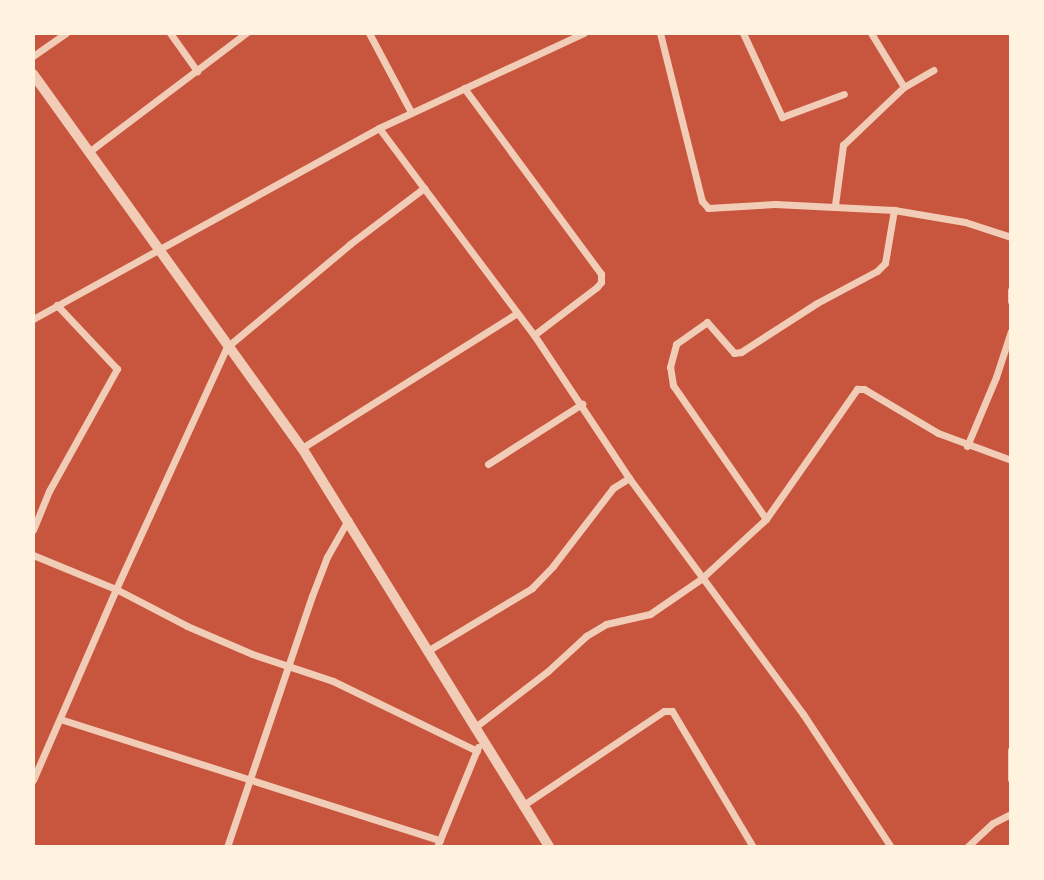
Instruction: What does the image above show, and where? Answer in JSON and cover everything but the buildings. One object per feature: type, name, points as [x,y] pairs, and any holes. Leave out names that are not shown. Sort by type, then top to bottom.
[{"type":"street","points":[[33,56],[66,33]]},
{"type":"street","points":[[170,33],[197,71]]},
{"type":"street","points":[[90,151],[246,33]]},
{"type":"street","points":[[369,33],[411,112]]},
{"type":"street","points":[[33,308],[36,317],[158,247],[217,219],[379,128],[584,33]]},
{"type":"street","points":[[660,33],[702,201],[709,208],[835,205],[894,210],[965,222],[1011,237]]},
{"type":"street","points":[[743,33],[782,117],[844,94]]},
{"type":"street","points":[[871,33],[904,87]]},
{"type":"street","points":[[835,205],[843,145],[904,87],[933,70]]},
{"type":"street","points":[[33,74],[302,448],[429,650],[474,728],[479,746],[548,847]]},
{"type":"street","points":[[464,88],[601,274],[601,282],[597,287],[534,335]]},
{"type":"street","points":[[379,128],[534,335],[629,478],[701,579],[803,713],[891,847]]},
{"type":"street","points":[[33,780],[116,589],[227,347],[350,244],[424,188]]},
{"type":"street","points":[[766,519],[673,385],[670,367],[676,344],[707,322],[734,354],[741,352],[817,303],[877,271],[885,263],[894,210]]},
{"type":"street","points":[[1011,289],[1011,301]]},
{"type":"street","points":[[33,530],[49,491],[117,369],[57,305]]},
{"type":"street","points":[[302,448],[516,314]]},
{"type":"street","points":[[967,446],[996,377],[1011,331]]},
{"type":"street","points":[[474,728],[548,671],[586,636],[606,624],[650,614],[701,579],[766,519],[857,388],[864,389],[902,414],[967,446],[1011,460]]},
{"type":"street","points":[[488,464],[582,404]]},
{"type":"street","points":[[429,650],[532,588],[553,566],[613,488],[629,478]]},
{"type":"street","points":[[227,847],[327,557],[348,519]]},
{"type":"street","points":[[33,555],[116,589],[187,626],[289,667],[333,681],[479,746]]},
{"type":"street","points":[[522,806],[664,711],[672,711],[753,847]]},
{"type":"street","points":[[60,719],[438,844],[479,746]]},
{"type":"street","points":[[1011,750],[1011,779]]},
{"type":"street","points":[[967,847],[993,823],[1011,814]]}]
